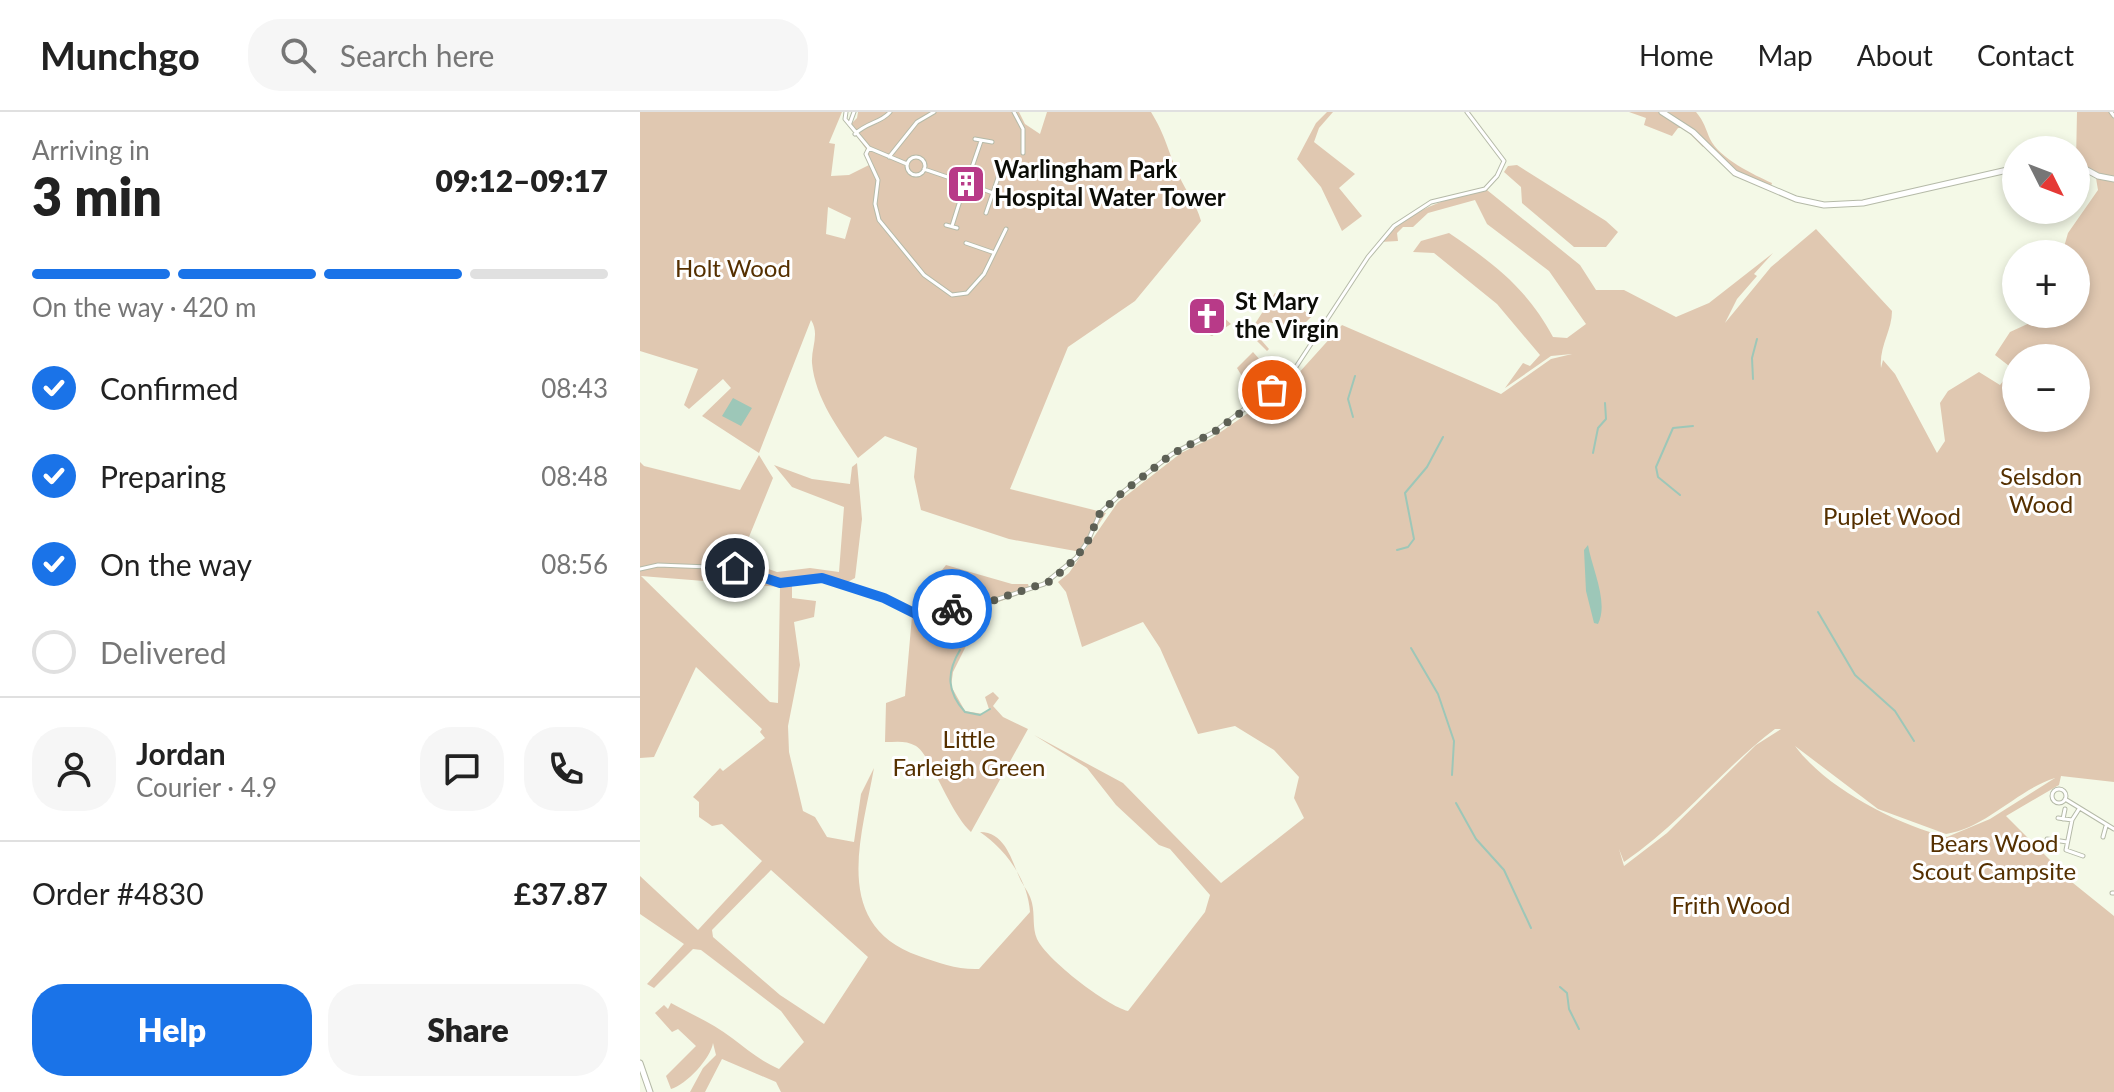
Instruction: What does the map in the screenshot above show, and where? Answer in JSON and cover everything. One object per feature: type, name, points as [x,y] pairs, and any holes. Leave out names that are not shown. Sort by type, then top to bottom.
[{"type":"street","points":[[846,112],[845,119],[869,148],[907,164],[913,174],[924,169],[959,181]]},
{"type":"street","points":[[850,123],[854,112]]},
{"type":"street","points":[[855,134],[865,123],[882,119],[890,112]]},
{"type":"street","points":[[889,158],[917,122],[934,112]]},
{"type":"street","points":[[1014,112],[1025,139],[1023,153]]},
{"type":"street","points":[[640,569],[658,565],[735,568],[771,580],[822,578],[860,589],[913,614],[930,617],[1051,581],[1076,558],[1088,541],[1100,513],[1123,492],[1172,454],[1214,432],[1292,373],[1368,257],[1394,226],[1431,202],[1485,189],[1491,184],[1504,161],[1467,112]]},
{"type":"street","points":[[1662,112],[1693,132],[1735,173],[1815,204],[1863,203],[2002,171]]},
{"type":"street","points":[[975,139],[992,142]]},
{"type":"street","points":[[969,176],[981,141]]},
{"type":"street","points":[[869,148],[866,154],[878,180],[875,204],[879,220],[924,275],[952,295],[963,295],[984,274],[992,252],[1006,229]]},
{"type":"street","points":[[907,164],[918,157],[923,160],[924,169]]},
{"type":"street","points":[[2090,172],[2114,179]]},
{"type":"street","points":[[962,174],[976,179],[971,194],[956,189],[959,181],[962,174]]},
{"type":"street","points":[[986,213],[999,175]]},
{"type":"street","points":[[974,186],[993,193]]},
{"type":"street","points":[[946,225],[954,227],[963,191]]},
{"type":"street","points":[[966,243],[992,252]]},
{"type":"street","points":[[2065,799],[2114,829]]},
{"type":"street","points":[[2065,809],[2060,819],[2072,820]]},
{"type":"street","points":[[2079,809],[2072,820],[2067,842],[2069,853],[2083,856]]},
{"type":"street","points":[[2103,837],[2106,825]]},
{"type":"street","points":[[2047,839],[2067,842]]},
{"type":"street","points":[[640,1063],[650,1092]]},
{"type":"green space","name":"Holt Wood","points":[[640,112],[842,112],[829,143],[835,144],[831,176],[849,175],[869,165],[864,154],[866,149],[849,126],[857,118],[858,112],[1019,112],[1025,124],[1040,134],[1047,112],[1151,112],[1201,221],[1135,301],[1068,347],[1010,489],[1106,513],[1081,552],[1009,539],[921,510],[914,477],[917,448],[885,436],[858,458],[829,413],[818,389],[812,363],[815,336],[811,320],[759,453],[702,416],[731,388],[723,379],[689,409],[684,405],[698,369],[640,351]],"holes":[[[828,207],[851,218],[845,239],[826,234]]]},
{"type":"green space","points":[[1327,112],[1333,112],[1319,128],[1314,142],[1355,174],[1339,188],[1362,216],[1342,231],[1321,187],[1297,159],[1316,123]]},
{"type":"green space","points":[[1629,112],[1696,112],[1721,153],[1772,183],[1771,186],[1735,170],[1707,143],[1703,147],[1684,128],[1678,128],[1672,136],[1644,125],[1646,118]]},
{"type":"green space","points":[[2077,112],[2109,112],[2114,119],[2114,176],[2090,169],[2090,136],[2077,136]]},
{"type":"green space","points":[[1517,165],[1606,221],[1618,232],[1606,247],[1574,247],[1522,203],[1521,187],[1504,172],[1508,166]]},
{"type":"green space","points":[[2096,178],[2114,182],[2114,782],[2061,776],[2059,785],[2006,816],[2073,883],[2114,916],[2114,1092],[781,1092],[776,1082],[722,1059],[705,1092],[690,1092],[703,1068],[716,1055],[713,1043],[697,1070],[671,1089],[666,1076],[696,1046],[678,1029],[672,1032],[655,1013],[664,1005],[668,1009],[671,1003],[710,1024],[779,1069],[804,1042],[781,1011],[701,950],[693,949],[654,988],[647,984],[684,944],[640,914],[640,876],[698,930],[762,861],[722,824],[712,826],[699,817],[699,802],[693,797],[720,768],[723,771],[765,738],[760,732],[762,729],[696,667],[654,757],[640,758],[640,462],[644,466],[740,490],[759,455],[773,478],[740,559],[777,572],[810,568],[839,572],[844,507],[792,487],[774,465],[812,479],[850,484],[852,467],[857,463],[862,519],[855,578],[846,583],[810,575],[787,579],[787,586],[792,586],[792,598],[816,601],[814,617],[794,622],[800,665],[788,726],[789,752],[803,811],[815,817],[827,837],[854,842],[861,794],[874,768],[859,849],[862,901],[873,923],[891,942],[926,959],[979,969],[1030,912],[1024,886],[1032,903],[1035,934],[1052,958],[1093,992],[1128,1011],[1205,912],[1210,895],[1170,849],[1159,845],[1116,805],[1087,768],[1034,735],[1123,783],[1221,883],[1304,818],[1294,798],[1299,777],[1274,750],[1235,726],[1198,734],[1160,648],[1143,622],[1082,647],[1066,592],[1058,582],[1069,573],[1118,502],[1181,453],[1212,438],[1287,386],[1342,325],[1501,394],[1551,359],[1572,354],[1551,356],[1505,388],[1523,363],[1530,366],[1540,355],[1497,304],[1434,253],[1413,252],[1421,241],[1449,233],[1480,255],[1520,290],[1553,337],[1567,338],[1586,324],[1549,271],[1487,224],[1475,200],[1428,213],[1413,227],[1403,227],[1397,233],[1398,241],[1380,242],[1416,214],[1456,197],[1487,190],[1580,265],[1596,290],[1624,290],[1676,317],[1709,303],[1773,253],[1754,274],[1757,276],[1737,299],[1725,323],[1771,267],[1816,229],[1892,311],[1881,368],[1883,360],[1895,374],[1937,453],[1945,441],[1940,403],[1948,391],[1979,372],[2000,385],[2002,383],[2002,432],[2090,432],[2090,344],[2002,344],[2010,332],[2019,328],[2090,328],[2090,240],[2066,240],[2074,224],[2090,224],[2090,201],[2098,190]],"holes":[[[641,576],[780,587],[778,703],[770,702]],[[1775,729],[1781,729],[1756,745],[1667,833],[1624,866],[1619,849],[1624,862],[1664,831],[1755,745]],[[1795,746],[1878,809],[1946,834],[1975,824],[2055,778],[1990,819],[1947,837],[1906,823],[1864,803],[1825,777]],[[771,870],[868,957],[824,1024],[780,995],[713,937],[712,930]]]},
{"type":"green space","points":[[1275,293],[1312,316],[1297,331],[1269,322],[1262,341],[1269,349],[1267,351],[1249,333]]},
{"type":"green space","points":[[1207,302],[1210,304],[1193,326],[1200,328],[1202,323],[1209,323],[1215,313],[1211,306],[1231,324],[1212,336],[1189,327]]},
{"type":"green space","points":[[2002,344],[2002,360],[1995,355]]},
{"type":"green space","points":[[1253,352],[1269,370],[1249,388],[1237,368]]},
{"type":"green space","name":"Little Farleigh Green","points":[[946,565],[1012,584],[1028,584],[1030,590],[988,606],[953,672],[951,686],[965,711],[983,714],[989,709],[985,697],[993,692],[999,698],[993,706],[1003,717],[1028,729],[971,832],[955,811],[922,751],[908,743],[885,742],[886,703],[905,696],[912,616],[917,610],[925,610],[934,580]]},
{"type":"green space","points":[[980,832],[989,833],[1002,842],[1017,872],[998,847]]},
{"type":"water","points":[[733,398],[752,408],[741,426],[722,416]]},
{"type":"water","points":[[1588,545],[1601,596],[1598,624],[1594,623],[1586,591],[1584,550]]},
{"type":"waterway","points":[[1753,379],[1752,358],[1757,339]]},
{"type":"waterway","points":[[1353,417],[1348,399],[1355,376]]},
{"type":"waterway","points":[[1593,453],[1598,428],[1606,419],[1605,403]]},
{"type":"waterway","points":[[1680,495],[1658,477],[1656,467],[1673,428],[1693,426]]},
{"type":"waterway","points":[[1397,550],[1408,547],[1414,539],[1405,493],[1427,467],[1443,437]]},
{"type":"waterway","points":[[1818,612],[1855,675],[1895,711],[1914,741]]},
{"type":"waterway","points":[[1411,648],[1438,694],[1454,741],[1452,775]]},
{"type":"waterway","points":[[960,650],[952,667],[950,682],[959,705],[965,712],[980,715],[990,709]]},
{"type":"waterway","points":[[1456,803],[1476,839],[1504,870],[1531,928]]},
{"type":"waterway","points":[[1560,987],[1567,993],[1569,1009],[1579,1029]]},
{"type":"way so far","points":[[952,609],[989,602],[1051,581],[1076,558],[1088,541],[1100,513],[1123,492],[1150,469],[1186,445],[1214,432],[1272,390]]},
{"type":"place","name":"Warlingham Park Hospital Water Tower","points":[[966,184]]},
{"type":"place","name":"St Mary the Virgin","points":[[1207,316]]},
{"type":"route","points":[[735,568],[780,583],[822,578],[884,598],[922,617],[952,609]]},
{"type":"park label","name":"Selsdon Wood","points":[[2041,491]]},
{"type":"park label","name":"Puplet Wood","points":[[1892,517]]},
{"type":"park label","name":"Bears Wood Scout Campsite","points":[[1994,858]]},
{"type":"park label","name":"Frith Wood","points":[[1731,906]]}]
